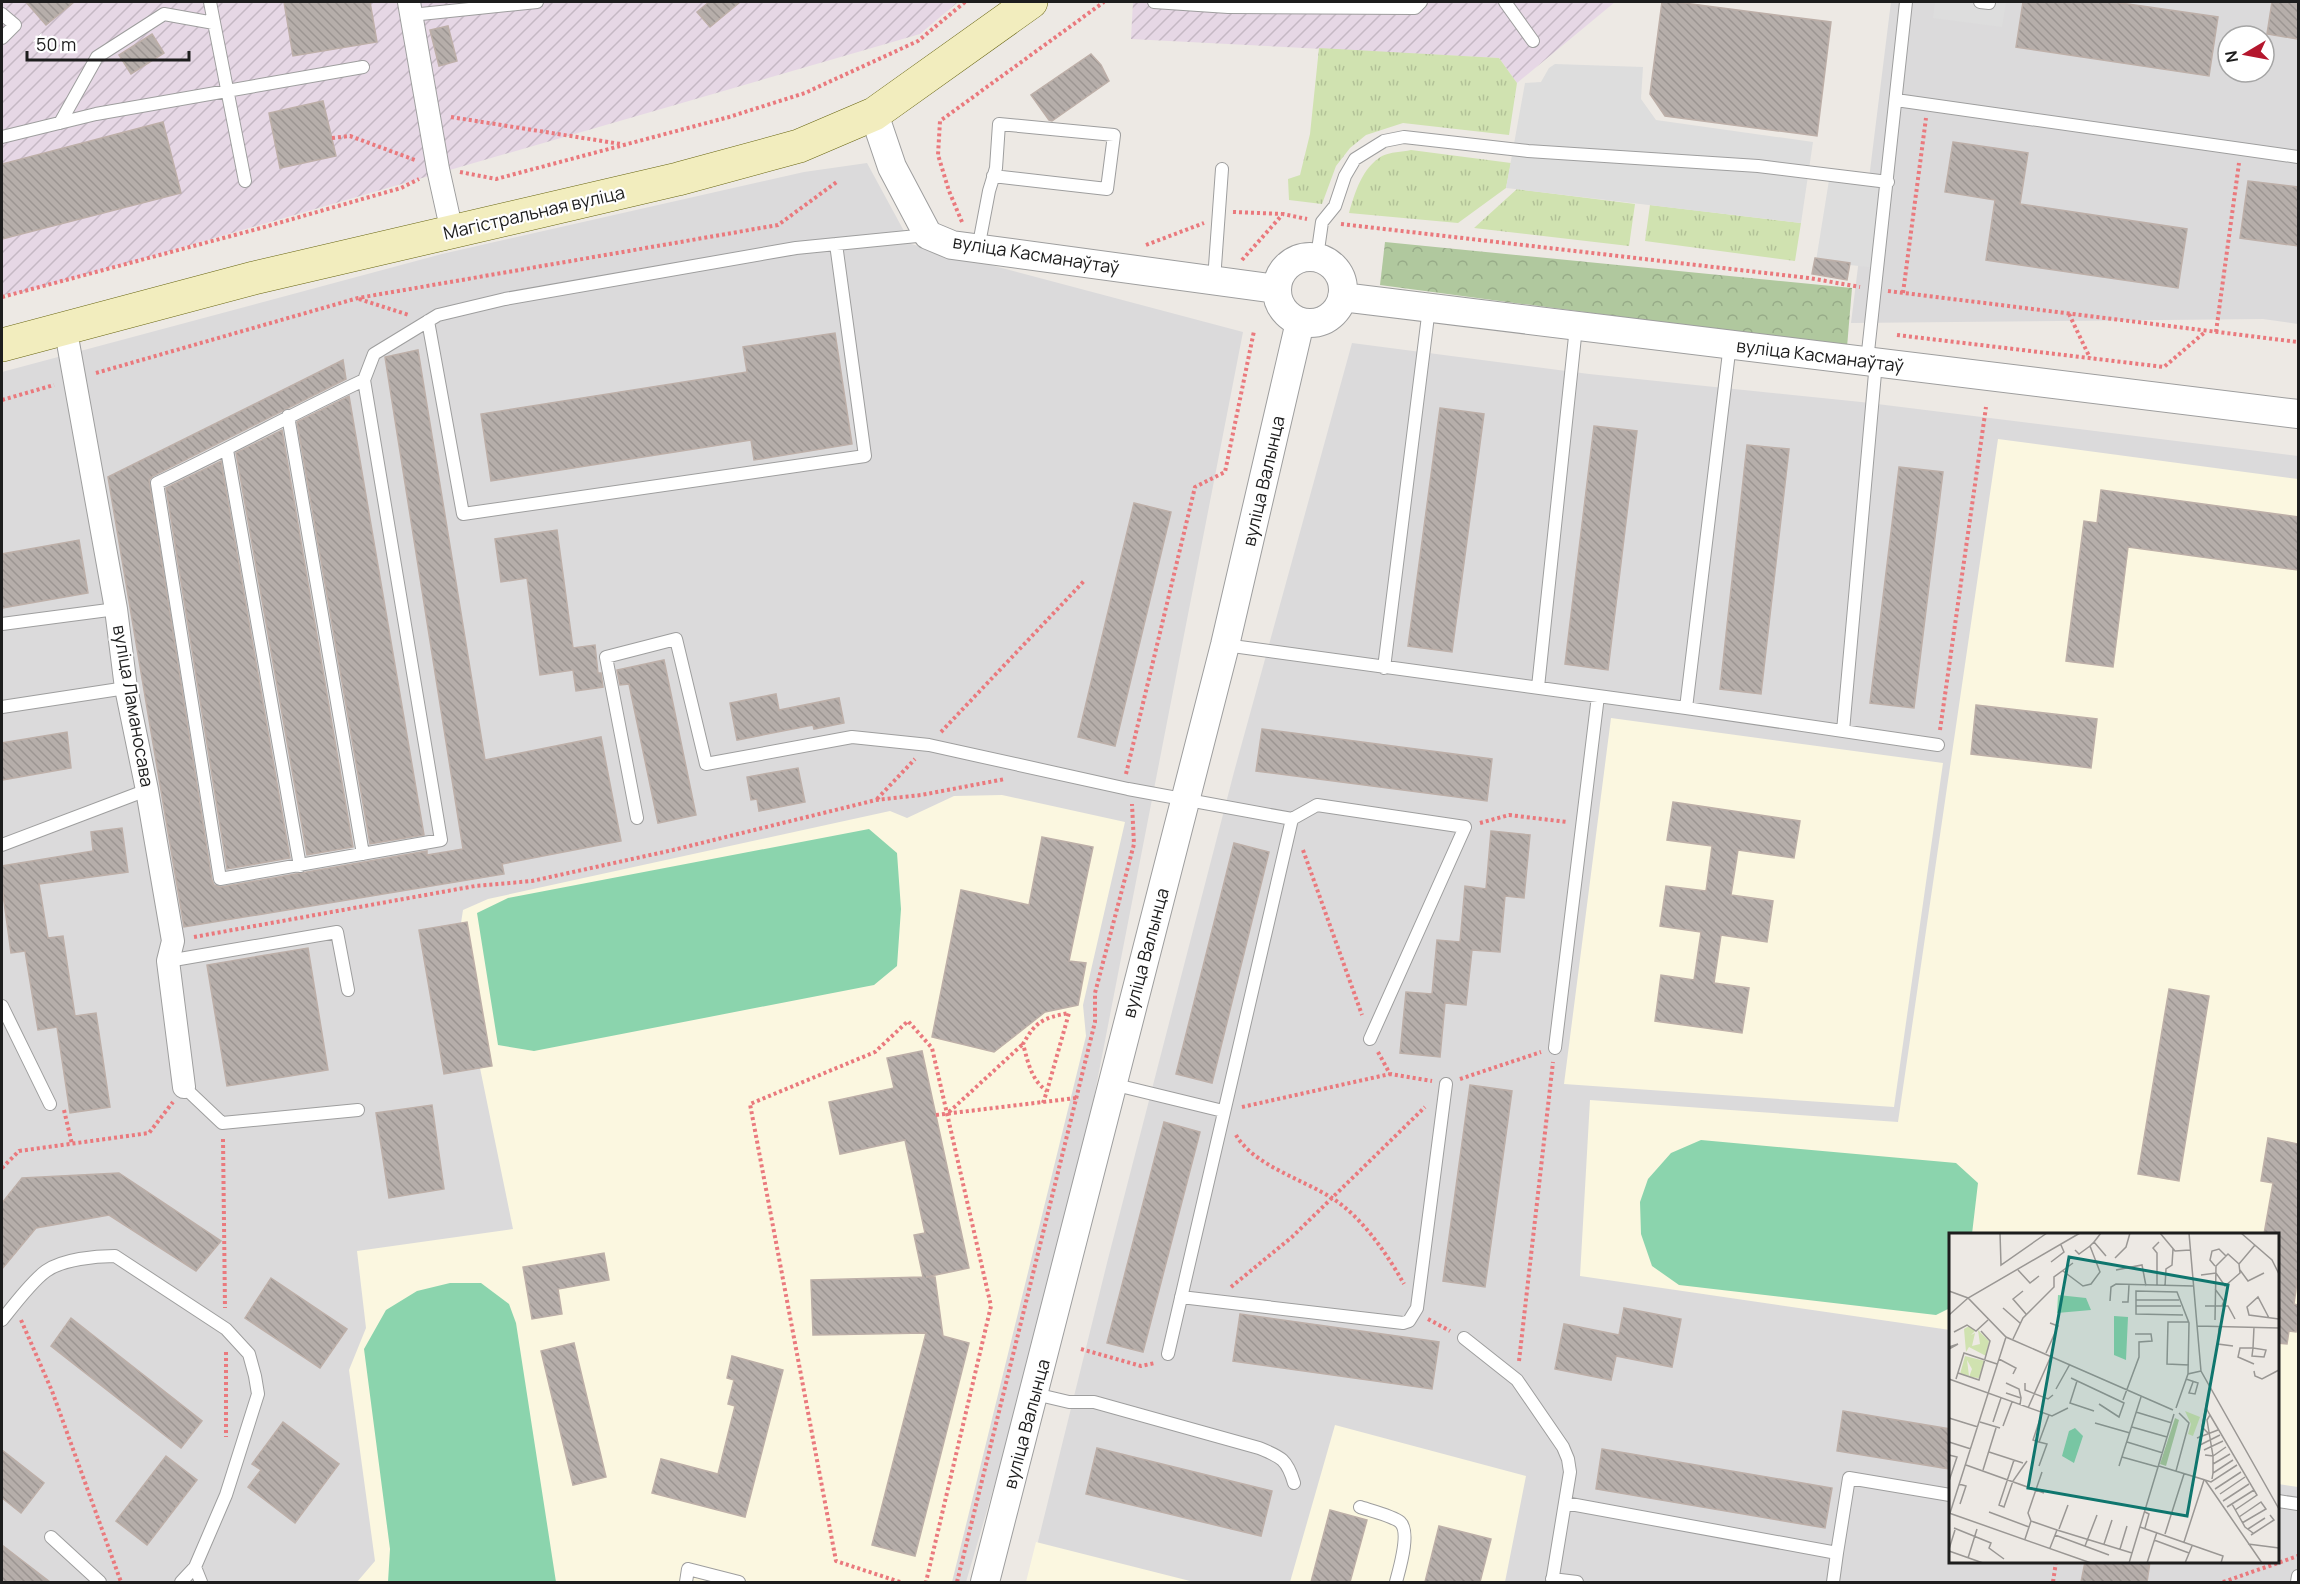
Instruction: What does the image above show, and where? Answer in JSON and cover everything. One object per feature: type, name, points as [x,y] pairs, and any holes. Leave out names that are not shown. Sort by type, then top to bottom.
[{"type":"main road","name":"Магістральная вуліца","points":[[2,345],[65,326],[254,278],[678,179],[799,146],[874,114],[1032,2]]},
{"type":"street","points":[[410,8],[438,169],[452,232]]},
{"type":"street","name":"вуліца Касманаўтаў","points":[[874,114],[892,167],[928,235],[952,245],[979,242],[1214,281],[1277,289]]},
{"type":"street","points":[[1307,257],[1317,257],[1327,261],[1335,269],[1341,279],[1342,297],[1335,311],[1327,318],[1316,322],[1300,322],[1292,319],[1280,304],[1277,289],[1281,273],[1288,265],[1307,257]]},
{"type":"street","name":"вуліца Касманаўтаў","points":[[1342,297],[2298,414]]},
{"type":"street","name":"вуліца Валынца","points":[[986,1582],[1225,645],[1300,322]]},
{"type":"street","name":"вуліца Ламаносава","points":[[65,326],[116,609],[126,688],[147,790],[170,951],[184,1087]]},
{"type":"lane","points":[[210,2],[226,91],[246,181]]},
{"type":"lane","points":[[410,8],[537,2]]},
{"type":"lane","points":[[1154,3],[1415,8],[1421,2]]},
{"type":"lane","points":[[1505,2],[1533,41]]},
{"type":"lane","points":[[1843,731],[1872,362],[1875,289],[1906,2]]},
{"type":"lane","points":[[2,14],[15,25],[2,38]]},
{"type":"lane","points":[[60,123],[97,57],[106,50],[164,14],[214,23]]},
{"type":"lane","points":[[2,137],[96,114],[363,67]]},
{"type":"lane","points":[[1896,100],[2298,156]]},
{"type":"lane","points":[[979,242],[993,176],[999,124],[1114,135],[1107,189],[993,176]]},
{"type":"lane","points":[[1317,257],[1322,222],[1335,206],[1345,176],[1355,159],[1384,141],[1404,137],[1528,151],[1758,166],[1888,182]]},
{"type":"lane","points":[[1214,281],[1222,169]]},
{"type":"lane","points":[[364,380],[157,483],[220,879],[441,840],[364,380],[374,354],[438,315],[505,299],[796,248],[928,235]]},
{"type":"lane","points":[[428,321],[463,514],[865,456],[836,244]]},
{"type":"lane","points":[[1384,669],[1430,308]]},
{"type":"lane","points":[[1538,687],[1576,327]]},
{"type":"lane","points":[[1686,708],[1730,344]]},
{"type":"lane","points":[[288,416],[363,854]]},
{"type":"lane","points":[[227,450],[300,866]]},
{"type":"lane","points":[[2,624],[116,609]]},
{"type":"lane","points":[[638,818],[606,657],[676,639],[706,764],[852,737],[929,745],[1128,789],[1292,819],[1317,805],[1465,827],[1370,1039]]},
{"type":"lane","points":[[1225,645],[1384,669],[1538,687],[1938,744]]},
{"type":"lane","points":[[2,707],[126,688]]},
{"type":"lane","points":[[1555,1048],[1598,696]]},
{"type":"lane","points":[[2,844],[147,790]]},
{"type":"lane","points":[[1168,1354],[1292,819]]},
{"type":"lane","points":[[170,951],[337,932],[348,990]]},
{"type":"lane","points":[[2,1006],[50,1104]]},
{"type":"lane","points":[[1112,1084],[1223,1111]]},
{"type":"lane","points":[[1181,1297],[1403,1323],[1409,1321],[1417,1308],[1445,1086]]},
{"type":"lane","points":[[184,1087],[222,1123],[358,1110]]},
{"type":"lane","points":[[2,1320],[46,1270],[60,1264],[96,1256],[116,1256],[225,1329],[249,1354],[258,1394],[226,1495],[195,1567],[181,1582]]},
{"type":"lane","points":[[1464,1338],[1517,1380],[1563,1448],[1570,1472],[1552,1581],[1577,1582]]},
{"type":"lane","points":[[1035,1394],[1069,1402],[1104,1405],[1258,1448],[1277,1455],[1290,1467],[1294,1483]]},
{"type":"lane","points":[[1833,1582],[1849,1478],[1949,1495]]},
{"type":"lane","points":[[2279,1501],[2298,1504]]},
{"type":"lane","points":[[1565,1503],[1837,1553]]},
{"type":"lane","points":[[1360,1507],[1400,1522],[1404,1529],[1405,1541],[1396,1582]]},
{"type":"lane","points":[[51,1537],[100,1582]]},
{"type":"lane","points":[[195,1567],[201,1582]]},
{"type":"lane","points":[[686,1582],[688,1569],[739,1582]]},
{"type":"lane","points":[[2297,1582],[2298,1576]]},
{"type":"path","points":[[332,138],[350,136],[438,169],[496,179],[729,117],[805,93],[918,41],[965,2]]},
{"type":"path","points":[[979,242],[964,225],[949,191],[938,155],[940,121],[1104,2]]},
{"type":"path","points":[[1903,293],[1928,104]]},
{"type":"path","points":[[450,117],[624,145]]},
{"type":"path","points":[[2216,332],[2241,148]]},
{"type":"path","points":[[2,297],[250,232],[401,188],[438,169]]},
{"type":"path","points":[[2,400],[358,298],[778,225],[838,181]]},
{"type":"path","points":[[1138,248],[1235,212],[1283,214],[1322,222],[1809,278],[1903,293],[2298,342]]},
{"type":"path","points":[[1239,264],[1283,214]]},
{"type":"path","points":[[358,298],[428,321]]},
{"type":"path","points":[[2069,313],[2090,358]]},
{"type":"path","points":[[957,1582],[1077,1098],[1095,1022],[1095,993],[1134,844],[1132,801],[1125,779],[1195,487],[1225,472],[1254,331]]},
{"type":"path","points":[[1897,335],[2164,367],[2205,332]]},
{"type":"path","points":[[1938,744],[1986,407]]},
{"type":"path","points":[[876,800],[1085,580]]},
{"type":"path","points":[[170,951],[476,886],[532,881],[673,850],[876,800],[921,795],[1015,777]]},
{"type":"path","points":[[1465,827],[1509,815],[1582,824]]},
{"type":"path","points":[[948,1112],[1023,1044],[1033,1027],[1048,1017],[1069,1013],[1043,1103]]},
{"type":"path","points":[[900,1582],[836,1561],[750,1104],[876,1052],[908,1021],[932,1048],[991,1306],[926,1582]]},
{"type":"path","points":[[1023,1044],[1038,1084],[1047,1091]]},
{"type":"path","points":[[1517,1380],[1555,1048]]},
{"type":"path","points":[[1390,1074],[1223,1111],[1239,1139],[1266,1165],[1286,1172],[1310,1188],[1333,1198],[1355,1218],[1387,1254],[1417,1308],[1431,1322],[1464,1338]]},
{"type":"path","points":[[1214,1301],[1292,1237],[1445,1086]]},
{"type":"path","points":[[2,1168],[19,1151],[149,1133],[184,1087]]},
{"type":"path","points":[[936,1115],[1077,1098]]},
{"type":"path","points":[[50,1104],[65,1110],[72,1144]]},
{"type":"path","points":[[14,1305],[52,1391],[121,1582]]},
{"type":"path","points":[[1081,1349],[1141,1366],[1154,1364],[1168,1354]]},
{"type":"path","points":[[2279,1563],[2298,1556]]},
{"type":"path","points":[[2053,1582],[2056,1563]]},
{"type":"path","points":[[2223,1582],[2278,1563]]},
{"type":"shaded area","points":[[2,2],[958,2],[920,34],[156,255],[22,292],[2,295]]},
{"type":"shaded area","points":[[1133,2],[1615,2],[1517,83],[1499,58],[1131,39]]},
{"type":"shaded area","points":[[1891,2],[2298,2],[2298,324],[2263,319],[1851,323]]},
{"type":"shaded area","points":[[1935,2],[2006,2],[2002,27],[1933,18]]},
{"type":"shaded area","points":[[1555,64],[1643,67],[1641,99],[1656,120],[1813,142],[1801,223],[1506,188],[1525,83],[1541,82],[1549,68]]},
{"type":"shaded area","points":[[867,163],[911,244],[1243,332],[1066,1241],[966,1582],[2,1582],[2,372],[442,254],[804,172]]},
{"type":"shaded area","points":[[1830,174],[1888,182],[1876,268],[1816,261]]},
{"type":"shaded area","points":[[1352,343],[1589,374],[1861,402],[2298,456],[2298,1582],[1028,1582],[1108,1259],[1234,772]]},
{"type":"shaded area","points":[[1998,439],[2298,479],[2298,1487],[2279,1484],[2279,1233],[1949,1233],[1949,1330],[1580,1276],[1590,1100],[1898,1122]]},
{"type":"shaded area","points":[[1611,718],[1943,763],[1894,1107],[1564,1084]]},
{"type":"shaded area","points":[[1002,795],[1125,822],[1083,1005],[1086,1036],[952,1582],[357,1582],[375,1561],[349,1370],[366,1328],[357,1251],[513,1229],[480,1068],[492,1066],[467,922],[461,923],[463,910],[488,899],[890,811],[907,818],[954,796]]},
{"type":"shaded area","points":[[1335,1425],[1526,1476],[1505,1582],[1290,1582]]},
{"type":"shaded area","points":[[1036,1542],[1194,1582],[1026,1582]]},
{"type":"green space","points":[[1319,48],[1499,58],[1517,83],[1509,135],[1403,123],[1366,135],[1350,148],[1336,166],[1322,204],[1289,200],[1288,179],[1300,175],[1310,134]]},
{"type":"green space","points":[[1411,150],[1511,163],[1506,188],[1458,223],[1349,213],[1360,181],[1369,167],[1382,156]]},
{"type":"green space","points":[[1517,189],[1635,204],[1629,246],[1474,228]]},
{"type":"green space","points":[[1650,205],[1801,223],[1795,261],[1645,241]]},
{"type":"green space","points":[[1385,242],[1852,288],[1847,347],[1380,285]]},
{"type":"green space","points":[[869,829],[897,853],[901,909],[897,966],[874,985],[534,1051],[498,1045],[477,913],[508,898]]},
{"type":"green space","points":[[1701,1140],[1956,1163],[1978,1183],[1972,1233],[1949,1233],[1949,1308],[1936,1315],[1679,1285],[1652,1266],[1641,1234],[1640,1202],[1648,1179],[1671,1153]]},
{"type":"green space","points":[[450,1283],[481,1283],[509,1304],[516,1323],[556,1582],[388,1582],[390,1549],[364,1349],[386,1310],[417,1291]]},
{"type":"building","points":[[26,2],[74,2],[46,25]]},
{"type":"building","points":[[284,2],[370,2],[377,42],[293,56]]},
{"type":"building","points":[[709,2],[740,2],[710,27],[697,12]]},
{"type":"building","points":[[1662,2],[1831,22],[1817,136],[1665,116],[1650,94]]},
{"type":"building","points":[[2023,2],[2114,2],[2218,17],[2209,76],[2016,47]]},
{"type":"building","points":[[2272,2],[2298,2],[2298,39],[2276,35],[2276,24],[2269,24]]},
{"type":"building","points":[[448,26],[457,61],[439,66],[430,30]]},
{"type":"building","points":[[152,34],[164,53],[131,74],[119,55]]},
{"type":"building","points":[[1091,54],[1101,65],[1109,81],[1052,121],[1049,120],[1031,95]]},
{"type":"building","points":[[323,101],[336,156],[280,168],[269,113]]},
{"type":"building","points":[[163,122],[181,193],[2,239],[2,164]]},
{"type":"building","points":[[1953,142],[2028,153],[2020,204],[2187,229],[2178,288],[1986,260],[1995,200],[1945,192]]},
{"type":"building","points":[[2248,181],[2298,187],[2298,246],[2240,238]]},
{"type":"building","points":[[1815,258],[1850,263],[1847,280],[1812,274]]},
{"type":"building","points":[[835,333],[852,444],[754,460],[751,440],[491,481],[481,414],[747,372],[743,347]]},
{"type":"building","points":[[418,350],[485,760],[601,737],[621,841],[502,864],[504,874],[184,927],[108,477],[343,360],[346,379],[149,480],[212,880],[214,885],[221,887],[427,851],[427,855],[463,849],[385,357]]},
{"type":"building","points":[[349,396],[424,835],[370,844],[297,422]]},
{"type":"building","points":[[1440,408],[1484,414],[1452,652],[1408,646]]},
{"type":"building","points":[[1594,426],[1637,431],[1608,670],[1565,664]]},
{"type":"building","points":[[282,430],[353,847],[307,855],[236,453]]},
{"type":"building","points":[[1747,445],[1789,449],[1761,694],[1720,689]]},
{"type":"building","points":[[221,461],[290,858],[227,869],[166,488]]},
{"type":"building","points":[[1899,467],[1943,472],[1914,708],[1870,703]]},
{"type":"building","points":[[2101,490],[2298,517],[2298,570],[2128,547],[2113,667],[2066,661],[2084,521],[2097,523]]},
{"type":"building","points":[[1134,503],[1171,512],[1115,746],[1078,737]]},
{"type":"building","points":[[557,530],[573,648],[595,645],[598,673],[601,673],[603,687],[576,691],[573,670],[540,675],[527,578],[501,582],[495,539]]},
{"type":"building","points":[[79,540],[88,593],[2,608],[2,554]]},
{"type":"building","points":[[664,660],[696,815],[658,823],[629,684],[620,685],[617,670]]},
{"type":"building","points":[[776,694],[779,710],[839,698],[844,723],[814,729],[813,725],[737,740],[730,703]]},
{"type":"building","points":[[1976,705],[2097,719],[2091,768],[1971,754]]},
{"type":"building","points":[[1262,729],[1492,759],[1487,801],[1256,771]]},
{"type":"building","points":[[67,732],[71,768],[2,780],[2,743]]},
{"type":"building","points":[[798,768],[805,802],[759,811],[757,799],[751,800],[747,777]]},
{"type":"building","points":[[1673,802],[1800,821],[1794,858],[1738,850],[1731,895],[1773,901],[1767,942],[1721,935],[1714,983],[1749,988],[1742,1033],[1655,1021],[1661,975],[1694,980],[1701,932],[1660,926],[1666,886],[1706,891],[1712,846],[1667,840]]},
{"type":"building","points":[[122,828],[128,872],[39,884],[48,938],[63,936],[75,1016],[96,1013],[110,1107],[70,1113],[57,1027],[38,1030],[25,951],[11,953],[2,887],[2,866],[93,851],[91,832]]},
{"type":"building","points":[[1491,831],[1530,835],[1524,898],[1505,896],[1500,952],[1472,950],[1466,1005],[1445,1003],[1440,1057],[1400,1053],[1406,992],[1432,994],[1437,940],[1460,942],[1465,886],[1486,889]]},
{"type":"building","points":[[1042,837],[1093,847],[1069,961],[1086,963],[1078,1005],[1045,1012],[994,1052],[932,1037],[961,890],[1029,905]]},
{"type":"building","points":[[1234,843],[1269,852],[1212,1083],[1176,1074]]},
{"type":"building","points":[[467,922],[492,1066],[444,1074],[419,930]]},
{"type":"building","points":[[308,948],[328,1070],[227,1086],[207,965]]},
{"type":"building","points":[[2169,989],[2209,996],[2179,1181],[2138,1174]]},
{"type":"building","points":[[922,1051],[969,1268],[926,1277],[935,1277],[943,1336],[969,1343],[915,1556],[872,1545],[926,1333],[813,1335],[811,1280],[923,1277],[914,1235],[925,1233],[905,1140],[840,1154],[829,1102],[894,1088],[887,1058]]},
{"type":"building","points":[[1470,1085],[1512,1091],[1485,1287],[1443,1281]]},
{"type":"building","points":[[432,1105],[444,1189],[389,1198],[376,1113]]},
{"type":"building","points":[[1164,1122],[1200,1132],[1143,1352],[1107,1343]]},
{"type":"building","points":[[2268,1138],[2298,1144],[2298,1276],[2294,1304],[2298,1305],[2298,1320],[2296,1332],[2289,1331],[2287,1344],[2279,1343],[2279,1233],[2264,1233],[2273,1183],[2261,1181]]},
{"type":"building","points":[[119,1173],[221,1241],[196,1271],[109,1215],[36,1228],[2,1269],[2,1203],[22,1178]]},
{"type":"building","points":[[604,1253],[609,1280],[558,1289],[562,1314],[532,1319],[523,1267]]},
{"type":"building","points":[[271,1278],[347,1329],[320,1368],[245,1318]]},
{"type":"building","points":[[1624,1308],[1681,1319],[1672,1367],[1616,1356],[1611,1380],[1555,1369],[1564,1324],[1619,1335]]},
{"type":"building","points":[[1240,1314],[1439,1342],[1432,1389],[1233,1361]]},
{"type":"building","points":[[71,1318],[202,1421],[181,1448],[51,1346]]},
{"type":"building","points":[[574,1343],[606,1477],[573,1485],[541,1351]]},
{"type":"building","points":[[732,1356],[783,1370],[745,1517],[652,1493],[661,1459],[718,1474],[735,1406],[728,1404],[734,1380],[727,1378]]},
{"type":"building","points":[[1843,1411],[1949,1429],[1949,1469],[1837,1451]]},
{"type":"building","points":[[283,1422],[339,1464],[295,1523],[248,1487],[261,1470],[252,1464]]},
{"type":"building","points":[[1097,1448],[1272,1491],[1261,1536],[1086,1494]]},
{"type":"building","points":[[1602,1449],[1832,1488],[1825,1528],[1596,1489]]},
{"type":"building","points":[[2,1450],[44,1483],[21,1513],[2,1498]]},
{"type":"building","points":[[166,1456],[197,1480],[147,1545],[116,1521]]},
{"type":"building","points":[[1330,1510],[1367,1520],[1350,1582],[1311,1582]]},
{"type":"building","points":[[1439,1526],[1491,1539],[1480,1582],[1425,1582]]},
{"type":"building","points":[[2,1545],[50,1582],[2,1582]]},
{"type":"building","points":[[2085,1563],[2150,1563],[2147,1582],[2081,1582]]}]
